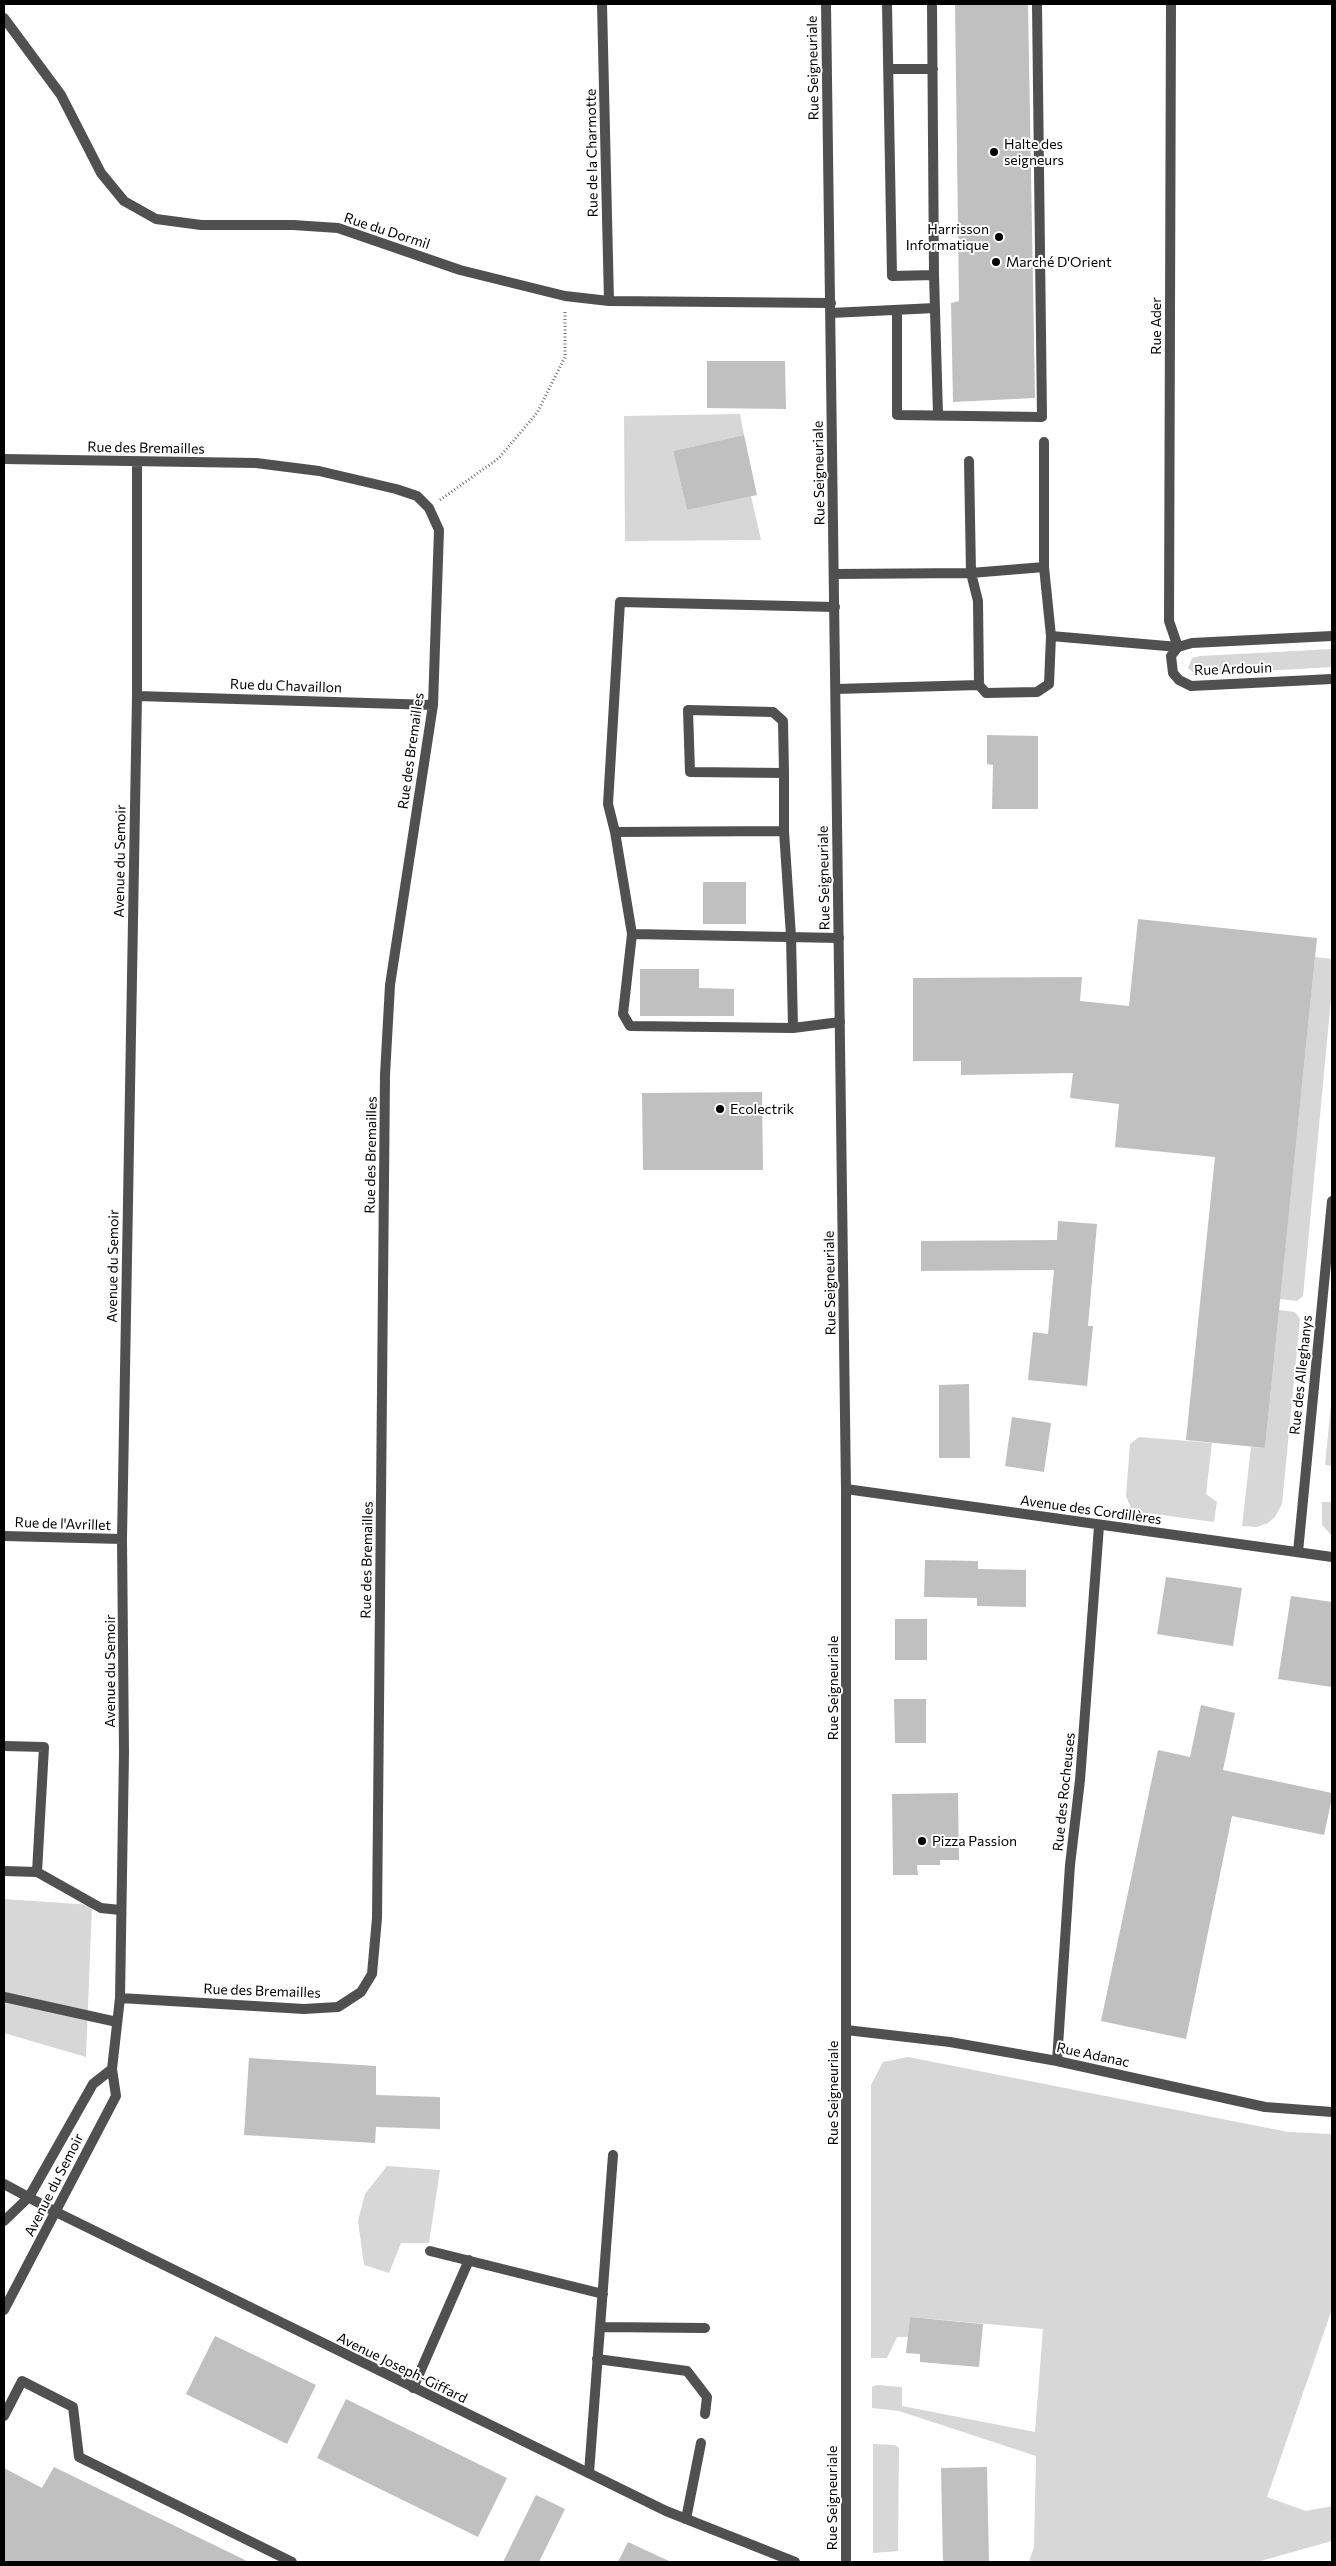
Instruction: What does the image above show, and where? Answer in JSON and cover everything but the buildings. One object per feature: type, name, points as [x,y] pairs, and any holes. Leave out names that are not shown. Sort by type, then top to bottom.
[{"type":"street","name":"Rue de la Charmotte","points":[[602,4],[609,301]]},
{"type":"street","name":"Rue Seigneuriale","points":[[826,4],[846,1489],[846,2562]]},
{"type":"street","points":[[888,4],[892,276],[934,275]]},
{"type":"street","points":[[932,4],[934,275],[938,415]]},
{"type":"street","points":[[897,310],[897,415],[1042,417],[1037,4]]},
{"type":"street","name":"Rue Ader","points":[[1171,4],[1169,621],[1178,647]]},
{"type":"street","name":"Rue du Dormil","points":[[4,18],[61,95],[101,173],[124,201],[156,219],[201,225],[293,225],[338,228],[460,270],[566,296],[609,301],[897,310],[936,308]]},
{"type":"street","points":[[888,70],[932,69]]},
{"type":"street","points":[[969,461],[970,573],[978,601],[979,685],[986,693],[1037,692],[1049,684],[1052,636],[1044,567],[1044,442]]},
{"type":"street","name":"Rue des Bremailles","points":[[4,459],[256,463],[319,471],[396,489],[417,496],[429,508],[439,530],[434,705],[390,985],[385,1075],[377,1918],[372,1974],[361,1992],[338,2007],[304,2009],[120,1998]]},
{"type":"street","name":"Avenue du Semoir","points":[[4,2310],[116,2096],[112,2069],[120,1998],[124,1752],[122,1540],[137,696],[137,462]]},
{"type":"street","points":[[834,574],[970,573],[1044,567]]},
{"type":"street","points":[[835,607],[620,602],[608,804],[615,832],[632,934],[623,1014],[630,1026],[792,1028],[840,1022]]},
{"type":"street","points":[[1052,636],[1178,647]]},
{"type":"street","name":"Rue Ardouin","points":[[1332,636],[1192,643],[1178,647],[1171,656],[1173,673],[1179,680],[1191,686],[1332,679]]},
{"type":"street","points":[[836,688],[979,685]]},
{"type":"street","name":"Rue du Chavaillon","points":[[137,696],[434,705]]},
{"type":"street","points":[[784,773],[690,772],[688,710],[774,712],[783,720],[784,773],[784,831],[791,936],[792,1028]]},
{"type":"street","points":[[615,832],[784,831]]},
{"type":"street","points":[[632,934],[839,938]]},
{"type":"street","name":"Rue des Alleghanys","points":[[1298,1552],[1332,1201]]},
{"type":"street","name":"Avenue des Cordillères","points":[[846,1489],[1099,1526],[1332,1557]]},
{"type":"street","name":"Rue des Rocheuses","points":[[1057,2061],[1070,1865],[1080,1780],[1099,1526]]},
{"type":"street","name":"Rue de l'Avrillet","points":[[4,1536],[122,1540]]},
{"type":"street","points":[[4,1746],[44,1748],[37,1872]]},
{"type":"street","points":[[4,1871],[37,1872],[101,1908],[120,1910]]},
{"type":"street","points":[[4,1997],[118,2022]]},
{"type":"street","name":"Rue Adanac","points":[[846,2030],[950,2042],[1057,2061],[1265,2107],[1332,2112]]},
{"type":"street","name":"Avenue du Semoir","points":[[4,2221],[29,2197],[92,2084],[112,2069]]},
{"type":"street","points":[[589,2473],[613,2155]]},
{"type":"street","name":"Avenue Joseph-Giffard","points":[[4,2184],[56,2212],[589,2473],[686,2519],[795,2562]]},
{"type":"street","points":[[430,2250],[602,2294]]},
{"type":"street","points":[[413,2388],[469,2260]]},
{"type":"street","points":[[600,2327],[705,2328]]},
{"type":"street","points":[[597,2359],[687,2371],[707,2397],[705,2414]]},
{"type":"street","points":[[4,2416],[22,2381],[73,2407],[79,2457],[292,2562]]},
{"type":"street","points":[[686,2519],[701,2443]]},
{"type":"path","points":[[429,508],[499,458],[536,413],[565,357],[566,296]]},
{"type":"shaded area","points":[[740,414],[744,435],[673,451],[687,510],[751,496],[761,540],[625,541],[624,416]]},
{"type":"shaded area","points":[[1332,649],[1332,667],[1196,675],[1188,668],[1192,658],[1200,656]]},
{"type":"shaded area","points":[[1315,957],[1332,959],[1332,988],[1303,1296],[1297,1301],[1280,1299]]},
{"type":"shaded area","points":[[1279,1310],[1295,1312],[1300,1319],[1282,1504],[1275,1517],[1268,1523],[1257,1527],[1242,1526],[1251,1447],[1265,1448]]},
{"type":"shaded area","points":[[1332,1394],[1332,1466],[1325,1465]]},
{"type":"shaded area","points":[[1139,1437],[1212,1443],[1206,1494],[1217,1502],[1214,1522],[1132,1511],[1126,1496],[1130,1444]]},
{"type":"shaded area","points":[[1322,1502],[1332,1502],[1332,1536],[1322,1525]]},
{"type":"shaded area","points":[[4,1899],[92,1905],[86,2057],[4,2033]]},
{"type":"shaded area","points":[[908,2057],[1288,2132],[1332,2134],[1332,2309],[1267,2497],[1306,2511],[1332,2506],[1332,2541],[1257,2562],[1029,2562],[1034,2547],[1036,2456],[899,2411],[872,2408],[872,2387],[877,2385],[902,2387],[902,2406],[1035,2432],[1043,2329],[910,2317],[908,2337],[897,2337],[887,2358],[871,2358],[871,2085],[883,2062]]},
{"type":"shaded area","points":[[387,2166],[440,2170],[429,2243],[401,2243],[389,2273],[364,2265],[358,2221],[365,2194]]},
{"type":"shaded area","points":[[873,2444],[895,2445],[899,2448],[898,2551],[873,2553]]},
{"type":"place","name":"Halte des seigneurs","points":[[994,152]]},
{"type":"place","name":"Harrisson Informatique","points":[[999,237]]},
{"type":"place","name":"Marché D'Orient","points":[[996,262]]},
{"type":"place","name":"Ecolectrik","points":[[720,1109]]},
{"type":"place","name":"Pizza Passion","points":[[922,1841]]}]
